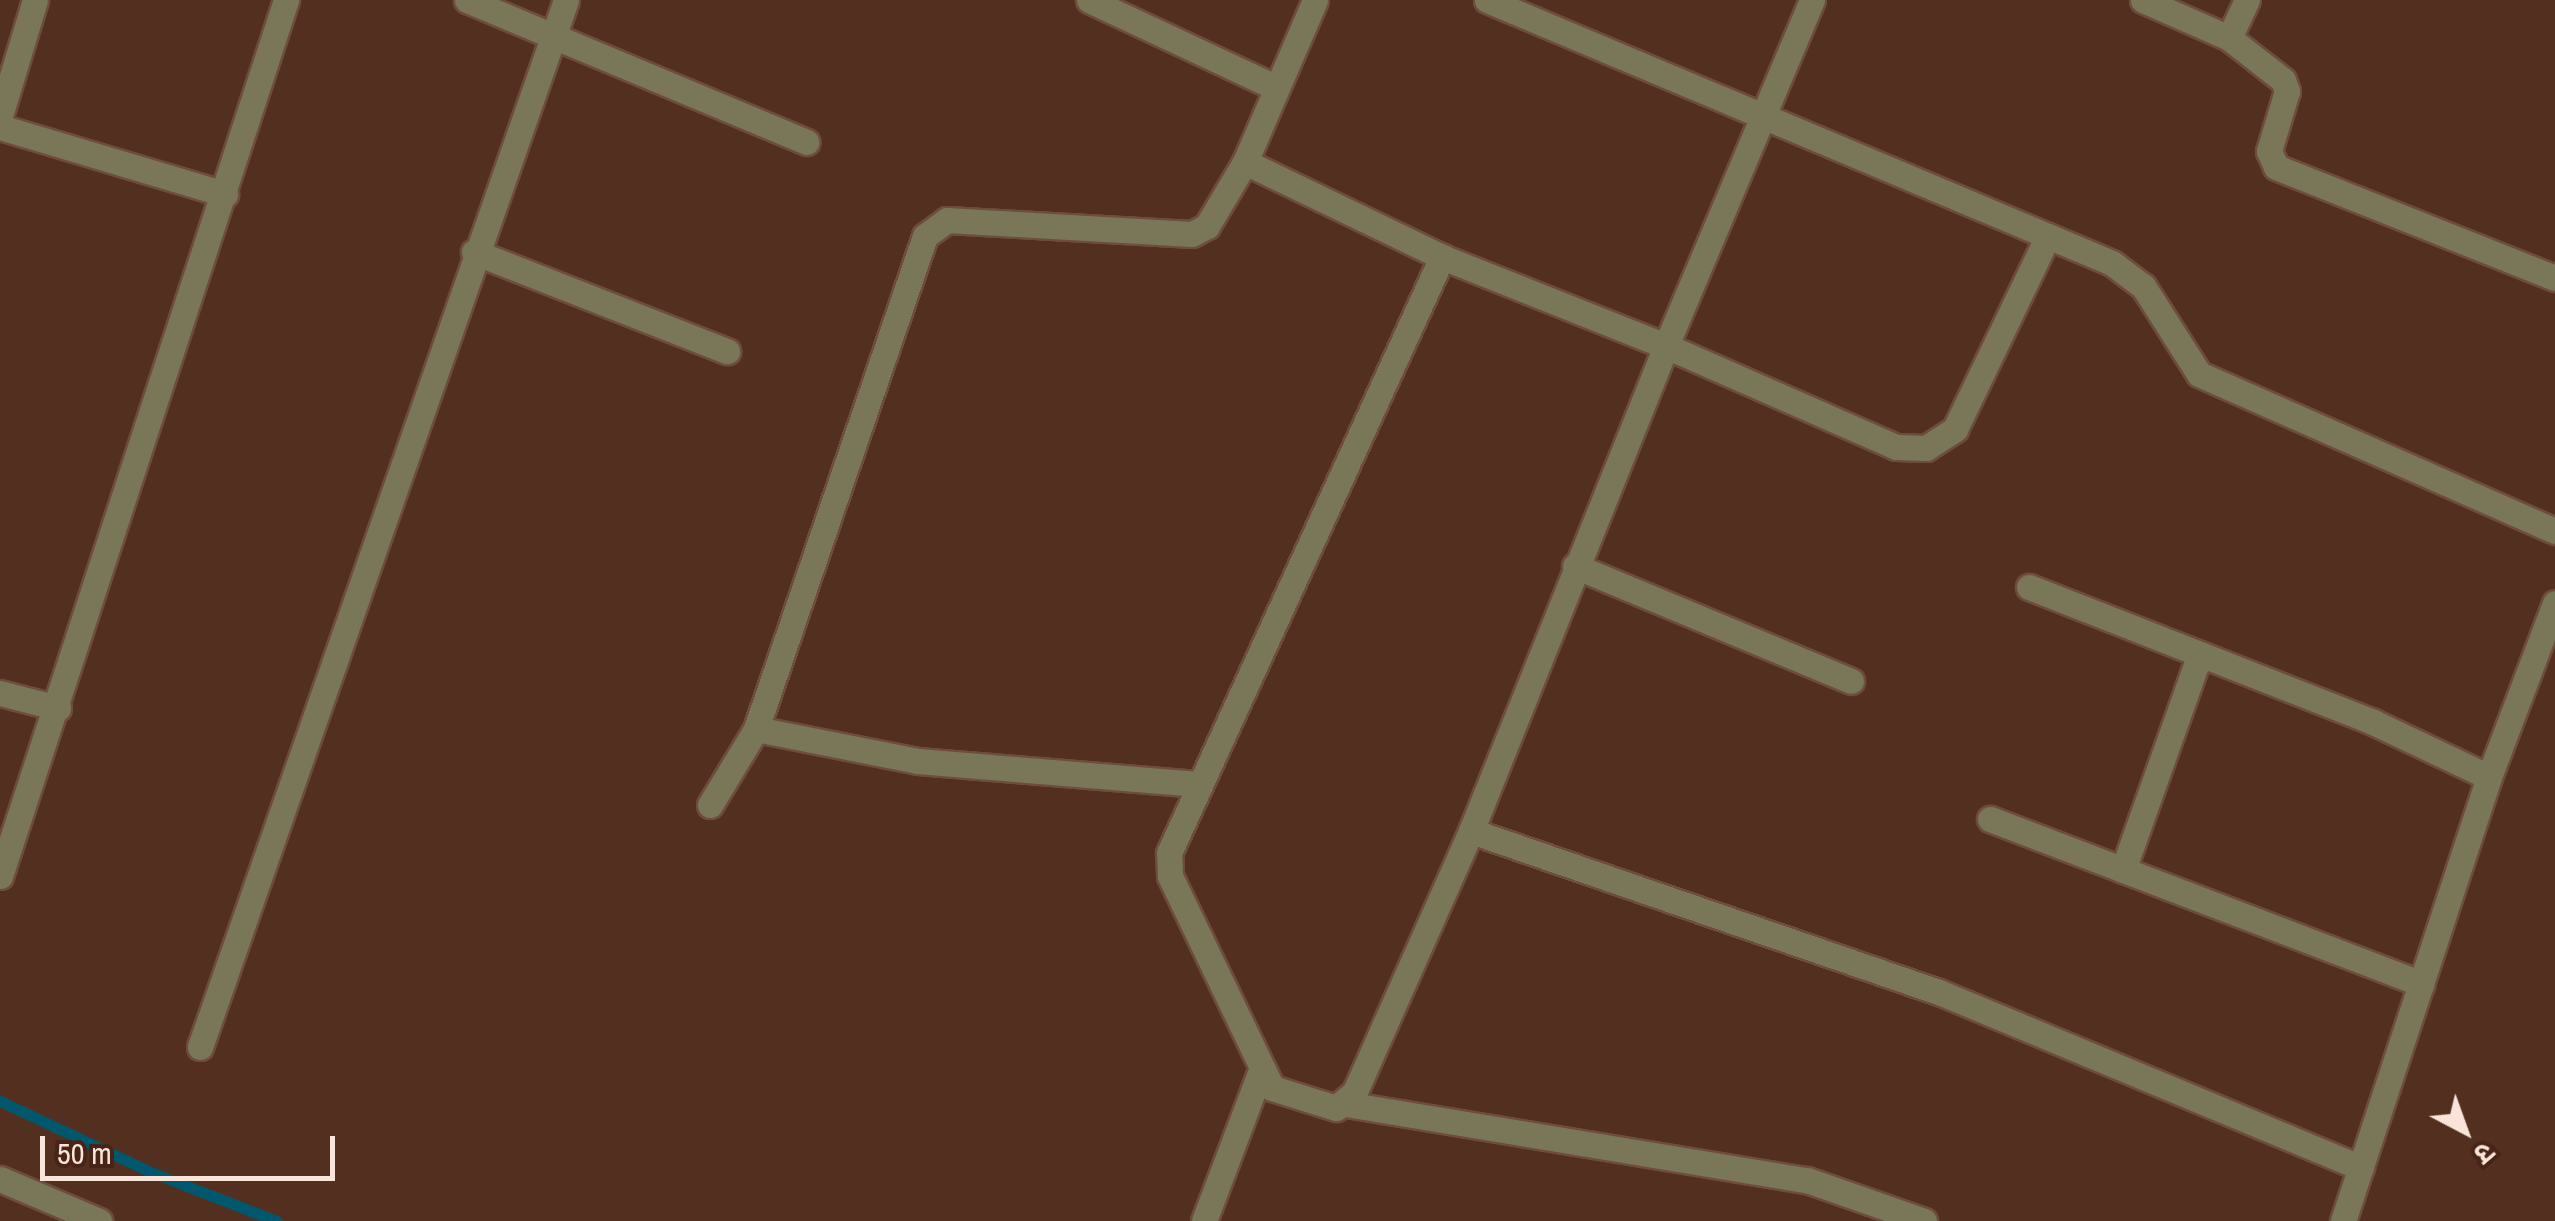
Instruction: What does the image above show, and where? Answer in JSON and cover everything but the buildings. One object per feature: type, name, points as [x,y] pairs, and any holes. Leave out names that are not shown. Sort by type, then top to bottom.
[{"type":"street","points":[[0,116],[36,0]]},
{"type":"street","points":[[0,876],[286,0]]},
{"type":"street","points":[[467,0],[807,142]]},
{"type":"street","points":[[200,1047],[474,252],[566,0]]},
{"type":"street","points":[[1089,0],[1274,86]]},
{"type":"street","points":[[710,805],[756,729],[924,236],[947,220],[1192,234],[1218,212],[1245,162],[1274,86],[1315,0]]},
{"type":"street","points":[[1487,0],[1766,122],[2112,262],[2143,286],[2200,374],[2555,531]]},
{"type":"street","points":[[1346,1104],[1470,831],[1666,346],[1766,122],[1812,0]]},
{"type":"street","points":[[2143,0],[2229,38],[2286,85],[2268,151],[2276,167],[2552,268]]},
{"type":"street","points":[[2229,38],[2247,0]]},
{"type":"street","points":[[0,127],[225,194]]},
{"type":"street","points":[[1245,162],[1442,258],[1666,346],[1896,446],[1926,448],[1956,429],[2048,236]]},
{"type":"street","points":[[474,252],[727,351]]},
{"type":"street","points":[[1442,258],[1169,853],[1170,876],[1260,1070],[1282,1095],[1336,1108],[1346,1104],[1806,1180],[1924,1221]]},
{"type":"street","points":[[1575,566],[1851,681]]},
{"type":"street","points":[[2030,586],[2373,722],[2489,777]]},
{"type":"street","points":[[2343,1221],[2489,777],[2555,603]]},
{"type":"street","points":[[2123,870],[2199,656]]},
{"type":"street","points":[[0,693],[58,708]]},
{"type":"street","points":[[756,729],[918,761],[1200,784]]},
{"type":"street","points":[[1990,819],[2422,984]]},
{"type":"street","points":[[1470,831],[1939,992],[2361,1168]]},
{"type":"street","points":[[1204,1221],[1260,1070]]},
{"type":"street","points":[[0,1179],[99,1221]]},
{"type":"waterway","points":[[0,1101],[151,1172],[277,1221]]}]
